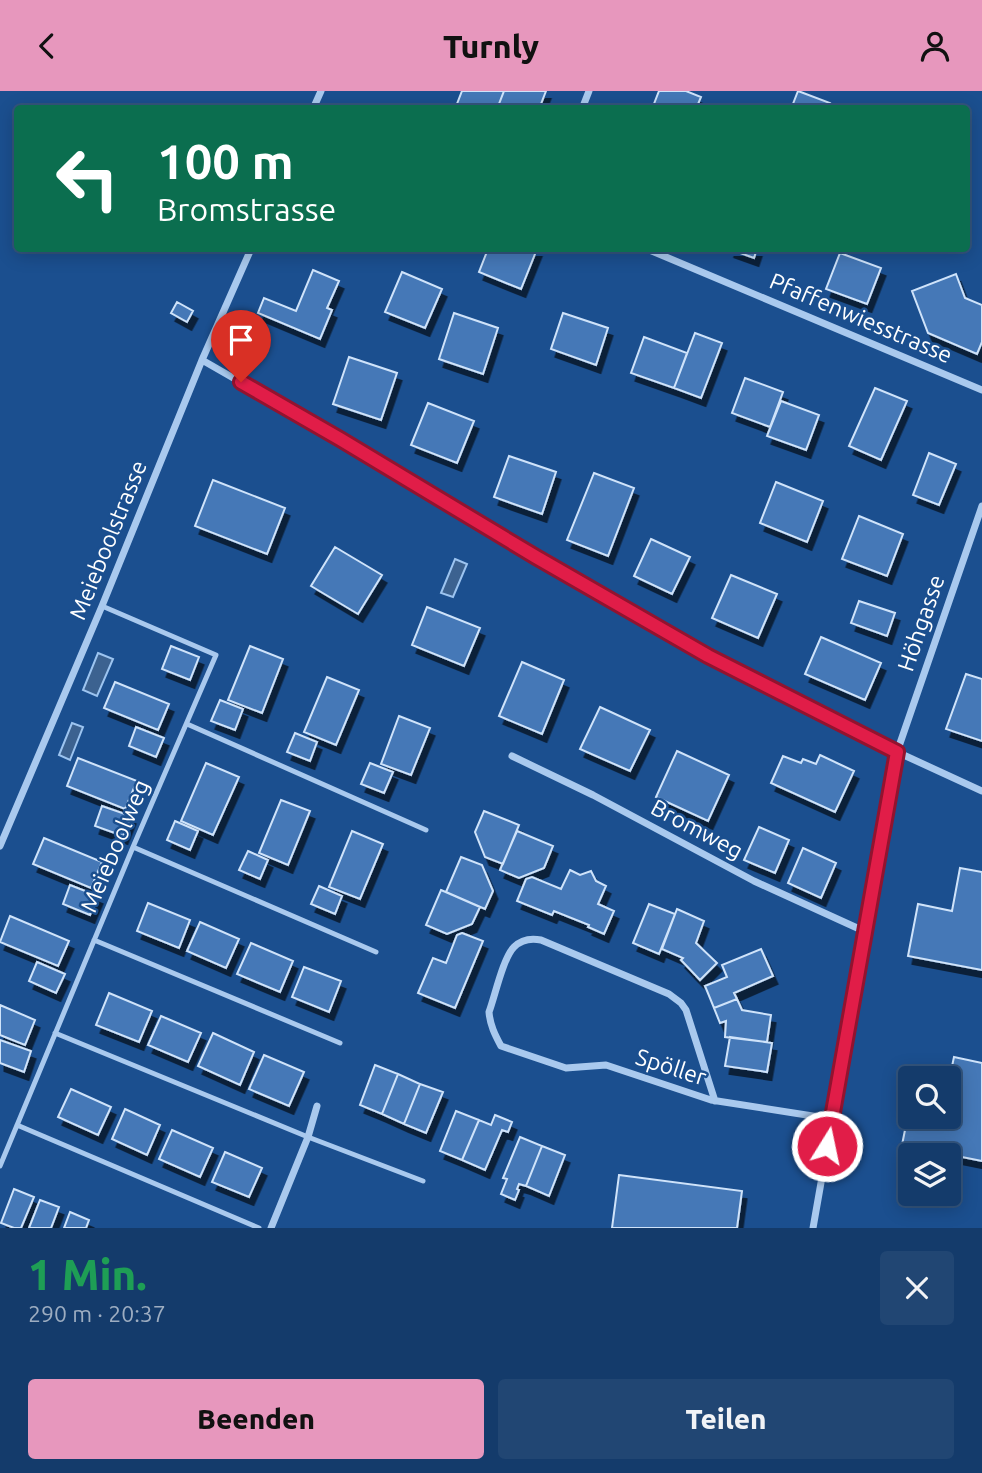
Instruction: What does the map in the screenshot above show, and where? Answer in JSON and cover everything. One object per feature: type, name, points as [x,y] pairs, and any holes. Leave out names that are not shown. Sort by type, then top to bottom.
[{"type":"street","name":"Meieboolstrasse","points":[[0,846],[202,360],[250,252]]},
{"type":"street","name":"Pfaffenwiesstrasse","points":[[654,252],[982,390]]},
{"type":"street","points":[[202,360],[708,656],[897,752],[982,791]]},
{"type":"street","name":"Höhgasse","points":[[813,1228],[897,752],[982,506]]},
{"type":"street","name":"Bromweg","points":[[512,756],[593,795],[754,881],[866,932]]},
{"type":"street","name":"Spöller","points":[[715,1101],[686,1010],[669,993],[541,940],[524,940],[514,947],[507,958],[489,1012],[489,1021],[501,1046],[566,1068],[606,1065],[715,1101],[832,1119]]},
{"type":"street","points":[[271,1228],[308,1137],[317,1106]]},
{"type":"lane","name":"Meieboolweg","points":[[0,1165],[216,655],[102,606]]},
{"type":"lane","points":[[187,725],[426,830]]},
{"type":"lane","points":[[133,847],[376,952]]},
{"type":"lane","points":[[94,940],[340,1044]]},
{"type":"lane","points":[[55,1033],[423,1181]]},
{"type":"lane","points":[[17,1125],[259,1228]]},
{"type":"water","points":[[455,559],[467,564],[453,597],[441,593]]},
{"type":"water","points":[[98,653],[113,659],[97,696],[83,690]]},
{"type":"water","points":[[72,723],[83,727],[70,760],[59,755]]},
{"type":"building","points":[[462,91],[504,91],[499,105],[457,105]]},
{"type":"building","points":[[504,91],[546,91],[541,105],[499,105]]},
{"type":"building","points":[[659,91],[686,91],[701,97],[698,105],[654,105]]},
{"type":"building","points":[[798,91],[830,103],[829,105],[793,105]]},
{"type":"building","points":[[487,252],[536,252],[521,289],[479,272]]},
{"type":"building","points":[[737,252],[756,252],[754,258]]},
{"type":"building","points":[[840,253],[881,268],[867,304],[826,289]]},
{"type":"building","points":[[313,270],[339,281],[327,308],[332,310],[320,339],[258,313],[264,298],[296,311]]},
{"type":"building","points":[[402,272],[442,289],[425,328],[385,312]]},
{"type":"building","points":[[956,274],[965,298],[982,305],[982,342],[977,354],[928,333],[912,291]]},
{"type":"building","points":[[177,302],[193,311],[187,322],[171,313]]},
{"type":"building","points":[[454,313],[498,328],[483,374],[439,359]]},
{"type":"building","points":[[563,313],[608,328],[596,365],[551,349]]},
{"type":"building","points":[[695,333],[722,343],[701,398],[674,388]]},
{"type":"building","points":[[644,337],[687,353],[674,388],[631,373]]},
{"type":"building","points":[[349,357],[397,373],[381,420],[333,404]]},
{"type":"building","points":[[745,378],[783,392],[770,427],[732,413]]},
{"type":"building","points":[[875,388],[907,401],[881,460],[849,446]]},
{"type":"building","points":[[781,401],[819,415],[806,450],[767,436]]},
{"type":"building","points":[[428,403],[474,421],[457,463],[411,445]]},
{"type":"building","points":[[929,453],[956,464],[939,505],[913,495]]},
{"type":"building","points":[[509,456],[556,472],[542,514],[494,497]]},
{"type":"building","points":[[594,473],[634,488],[608,556],[567,540]]},
{"type":"building","points":[[213,480],[285,508],[267,554],[195,526]]},
{"type":"building","points":[[776,482],[823,501],[807,542],[760,523]]},
{"type":"building","points":[[859,516],[903,534],[887,576],[842,559]]},
{"type":"building","points":[[651,539],[690,557],[672,594],[634,576]]},
{"type":"building","points":[[335,547],[382,575],[358,614],[311,586]]},
{"type":"building","points":[[731,575],[777,594],[758,638],[712,618]]},
{"type":"building","points":[[859,601],[895,613],[887,636],[851,623]]},
{"type":"building","points":[[427,607],[480,628],[464,666],[412,645]]},
{"type":"building","points":[[821,637],[881,663],[865,700],[805,674]]},
{"type":"building","points":[[171,646],[199,657],[190,680],[162,669]]},
{"type":"building","points":[[250,646],[283,659],[262,713],[228,700]]},
{"type":"building","points":[[522,662],[564,680],[542,734],[499,716]]},
{"type":"building","points":[[966,674],[982,679],[982,741],[946,729]]},
{"type":"building","points":[[327,677],[359,690],[336,745],[304,732]]},
{"type":"building","points":[[115,682],[169,704],[158,730],[104,708]]},
{"type":"building","points":[[220,700],[243,709],[235,730],[211,721]]},
{"type":"building","points":[[600,707],[650,730],[630,771],[580,749]]},
{"type":"building","points":[[399,716],[430,728],[411,775],[381,764]]},
{"type":"building","points":[[136,727],[164,738],[156,757],[129,746]]},
{"type":"building","points":[[295,733],[317,742],[310,761],[287,752]]},
{"type":"building","points":[[677,751],[729,775],[708,821],[656,797]]},
{"type":"building","points":[[820,755],[854,771],[835,812],[771,783],[783,756],[801,763],[803,759],[816,764]]},
{"type":"building","points":[[78,758],[137,781],[125,809],[67,786]]},
{"type":"building","points":[[206,763],[239,777],[213,835],[181,821]]},
{"type":"building","points":[[370,763],[393,772],[384,793],[361,784]]},
{"type":"building","points":[[281,800],[310,811],[288,865],[259,853]]},
{"type":"building","points":[[102,806],[131,816],[123,836],[95,826]]},
{"type":"building","points":[[484,811],[519,825],[503,864],[485,857],[475,832]]},
{"type":"building","points":[[175,821],[198,831],[190,850],[167,840]]},
{"type":"building","points":[[759,827],[789,840],[775,873],[744,860]]},
{"type":"building","points":[[352,831],[383,844],[360,899],[329,887]]},
{"type":"building","points":[[517,831],[553,846],[544,868],[519,878],[500,870]]},
{"type":"building","points":[[44,838],[102,862],[91,888],[33,864]]},
{"type":"building","points":[[803,848],[836,863],[821,898],[788,883]]},
{"type":"building","points":[[248,851],[268,860],[260,879],[239,870]]},
{"type":"building","points":[[461,857],[482,865],[493,891],[485,909],[446,892]]},
{"type":"building","points":[[960,868],[982,872],[982,970],[908,956],[918,904],[952,911]]},
{"type":"building","points":[[570,870],[580,875],[591,871],[596,881],[606,886],[598,904],[614,911],[604,934],[554,911],[552,915],[517,901],[526,879],[532,877],[561,889]]},
{"type":"building","points":[[70,885],[98,896],[90,915],[63,904]]},
{"type":"building","points":[[319,886],[342,896],[335,914],[311,904]]},
{"type":"building","points":[[441,890],[480,907],[472,924],[447,934],[426,925]]},
{"type":"building","points":[[148,903],[190,920],[179,948],[137,931]]},
{"type":"building","points":[[649,904],[675,914],[659,954],[633,943]]},
{"type":"building","points":[[677,909],[704,921],[696,943],[717,963],[700,980],[681,960],[683,958],[662,949]]},
{"type":"building","points":[[10,916],[69,941],[58,966],[0,942]]},
{"type":"building","points":[[200,922],[239,939],[226,968],[187,951]]},
{"type":"building","points":[[462,933],[483,941],[455,1008],[418,993],[433,958],[446,963],[457,935]]},
{"type":"building","points":[[251,943],[293,961],[280,992],[237,974]]},
{"type":"building","points":[[761,949],[773,976],[734,993],[737,999],[714,1008],[705,986],[727,977],[722,965]]},
{"type":"building","points":[[37,962],[65,974],[56,993],[29,981]]},
{"type":"building","points":[[304,967],[341,981],[329,1012],[292,997]]},
{"type":"building","points":[[109,993],[152,1011],[139,1042],[96,1025]]},
{"type":"building","points":[[737,999],[742,1010],[771,1015],[767,1042],[725,1037],[726,1021],[720,1023],[714,1008]]},
{"type":"building","points":[[0,1005],[35,1020],[25,1045],[0,1035]]},
{"type":"building","points":[[161,1016],[201,1033],[188,1062],[148,1045]]},
{"type":"building","points":[[213,1033],[254,1052],[240,1085],[198,1066]]},
{"type":"building","points":[[730,1037],[772,1043],[767,1072],[725,1066]]},
{"type":"building","points":[[0,1040],[31,1051],[24,1072],[0,1063]]},
{"type":"building","points":[[264,1055],[304,1072],[289,1106],[249,1089]]},
{"type":"building","points":[[954,1057],[982,1063],[982,1161],[961,1157],[961,1143],[902,1143],[905,1129],[961,1129],[961,1066],[952,1066]]},
{"type":"building","points":[[375,1065],[398,1074],[382,1114],[360,1105]]},
{"type":"building","points":[[398,1074],[420,1084],[404,1124],[382,1114]]},
{"type":"building","points":[[420,1084],[443,1092],[426,1133],[404,1124]]},
{"type":"building","points":[[71,1089],[111,1107],[98,1135],[58,1117]]},
{"type":"building","points":[[125,1109],[160,1125],[147,1155],[112,1139]]},
{"type":"building","points":[[456,1111],[479,1120],[462,1160],[440,1151]]},
{"type":"building","points":[[495,1115],[512,1122],[508,1132],[502,1130],[485,1170],[462,1160],[479,1120],[491,1125]]},
{"type":"building","points":[[172,1130],[213,1148],[200,1177],[159,1159]]},
{"type":"building","points":[[520,1137],[542,1146],[526,1186],[519,1184],[515,1200],[501,1194],[507,1179],[503,1178]]},
{"type":"building","points":[[542,1146],[565,1155],[549,1196],[526,1186]]},
{"type":"building","points":[[225,1152],[262,1168],[249,1197],[212,1182]]},
{"type":"building","points":[[619,1175],[742,1191],[737,1228],[612,1228]]},
{"type":"building","points":[[14,1189],[34,1197],[21,1228],[1,1223]]},
{"type":"building","points":[[40,1200],[59,1207],[51,1228],[29,1228]]},
{"type":"building","points":[[70,1212],[89,1220],[86,1228],[64,1228]]},
{"type":"route","points":[[241,382],[708,656],[897,752],[827,1146]]}]
